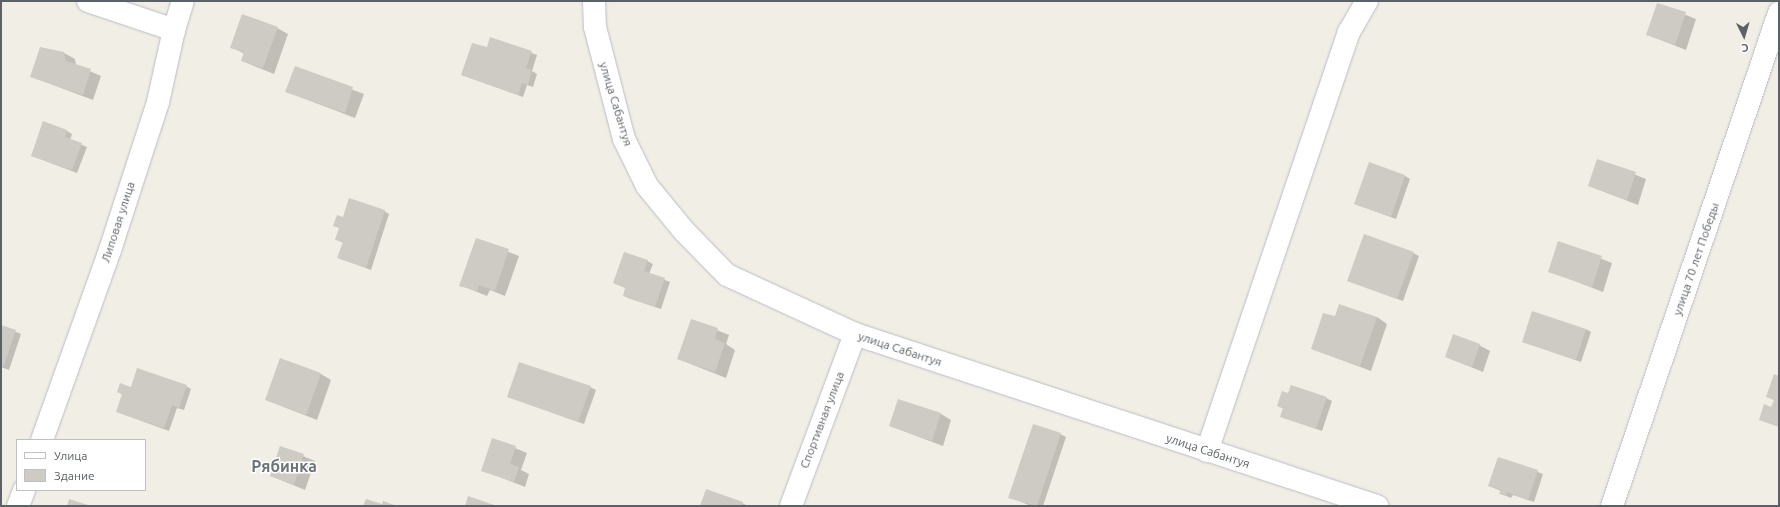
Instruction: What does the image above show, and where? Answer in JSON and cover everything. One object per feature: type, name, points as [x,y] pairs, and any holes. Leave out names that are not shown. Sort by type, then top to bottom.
[{"type":"street","points":[[88,1],[174,30]]},
{"type":"street","name":"Липовая улица","points":[[42,439],[110,250],[158,102],[174,30],[183,1]]},
{"type":"street","name":"улица Сабантуя","points":[[594,1],[595,27],[605,73],[624,139],[647,186],[684,231],[727,275],[855,334],[1377,506]]},
{"type":"street","points":[[1207,451],[1349,32],[1367,1]]},
{"type":"street","name":"улица 70 лет Победы","points":[[1612,506],[1779,13]]},
{"type":"street","name":"Спортивная улица","points":[[791,506],[855,334]]},
{"type":"street","points":[[18,506],[24,491]]},
{"type":"building","points":[[1657,3],[1686,12],[1675,45],[1646,35]]},
{"type":"building","points":[[242,14],[278,27],[263,68],[241,61],[244,52],[230,48]]},
{"type":"building","points":[[490,37],[532,51],[526,68],[532,70],[528,85],[522,83],[518,95],[461,75],[472,43],[487,47]]},
{"type":"building","points":[[40,47],[64,52],[66,61],[91,69],[83,95],[30,77]]},
{"type":"building","points":[[295,66],[353,87],[345,113],[285,92]]},
{"type":"building","points":[[43,121],[67,130],[65,137],[82,143],[72,170],[31,156]]},
{"type":"building","points":[[1597,159],[1636,172],[1627,200],[1588,186]]},
{"type":"building","points":[[1369,162],[1405,175],[1391,217],[1354,204]]},
{"type":"building","points":[[349,198],[385,210],[366,268],[337,258],[343,242],[335,240],[339,228],[333,226],[337,215],[343,217]]},
{"type":"building","points":[[1364,234],[1414,252],[1397,299],[1347,281]]},
{"type":"building","points":[[476,238],[509,249],[495,291],[479,285],[477,291],[459,286]]},
{"type":"building","points":[[1558,241],[1602,256],[1592,287],[1548,272]]},
{"type":"building","points":[[624,252],[648,260],[644,271],[665,278],[655,307],[623,296],[625,288],[613,283]]},
{"type":"building","points":[[1339,304],[1377,317],[1360,366],[1311,349],[1323,313],[1335,316]]},
{"type":"building","points":[[1532,311],[1586,329],[1576,360],[1522,342]]},
{"type":"building","points":[[691,319],[718,328],[715,339],[725,343],[715,372],[677,359]]},
{"type":"building","points":[[1,325],[16,330],[3,368],[1,367]]},
{"type":"building","points":[[1453,334],[1480,344],[1472,367],[1445,357]]},
{"type":"building","points":[[280,358],[321,373],[306,415],[265,400]]},
{"type":"building","points":[[519,362],[591,386],[578,422],[507,397]]},
{"type":"building","points":[[137,368],[187,385],[179,408],[172,405],[164,428],[116,412],[122,394],[117,392],[120,383],[131,387]]},
{"type":"building","points":[[1774,374],[1779,376],[1779,427],[1759,420],[1764,404],[1771,407],[1774,400],[1766,397]]},
{"type":"building","points":[[1291,385],[1327,397],[1316,429],[1280,417],[1283,408],[1277,406],[1282,391],[1288,393]]},
{"type":"building","points":[[898,399],[941,413],[932,441],[889,426]]},
{"type":"building","points":[[1033,424],[1061,433],[1037,506],[1008,498]]},
{"type":"building","points":[[492,438],[516,446],[510,464],[519,467],[514,482],[481,471]]},
{"type":"building","points":[[280,446],[304,454],[294,485],[270,476]]},
{"type":"building","points":[[1498,457],[1538,470],[1528,500],[1507,492],[1506,496],[1499,494],[1501,490],[1488,486]]},
{"type":"building","points":[[706,489],[743,502],[742,506],[700,506]]},
{"type":"building","points":[[468,496],[497,506],[465,506]]},
{"type":"building","points":[[69,499],[91,506],[67,506]]},
{"type":"building","points":[[366,499],[382,504],[383,501],[394,505],[363,506]]},
{"type":"district","name":"Рябинка","points":[[284,466]]}]
